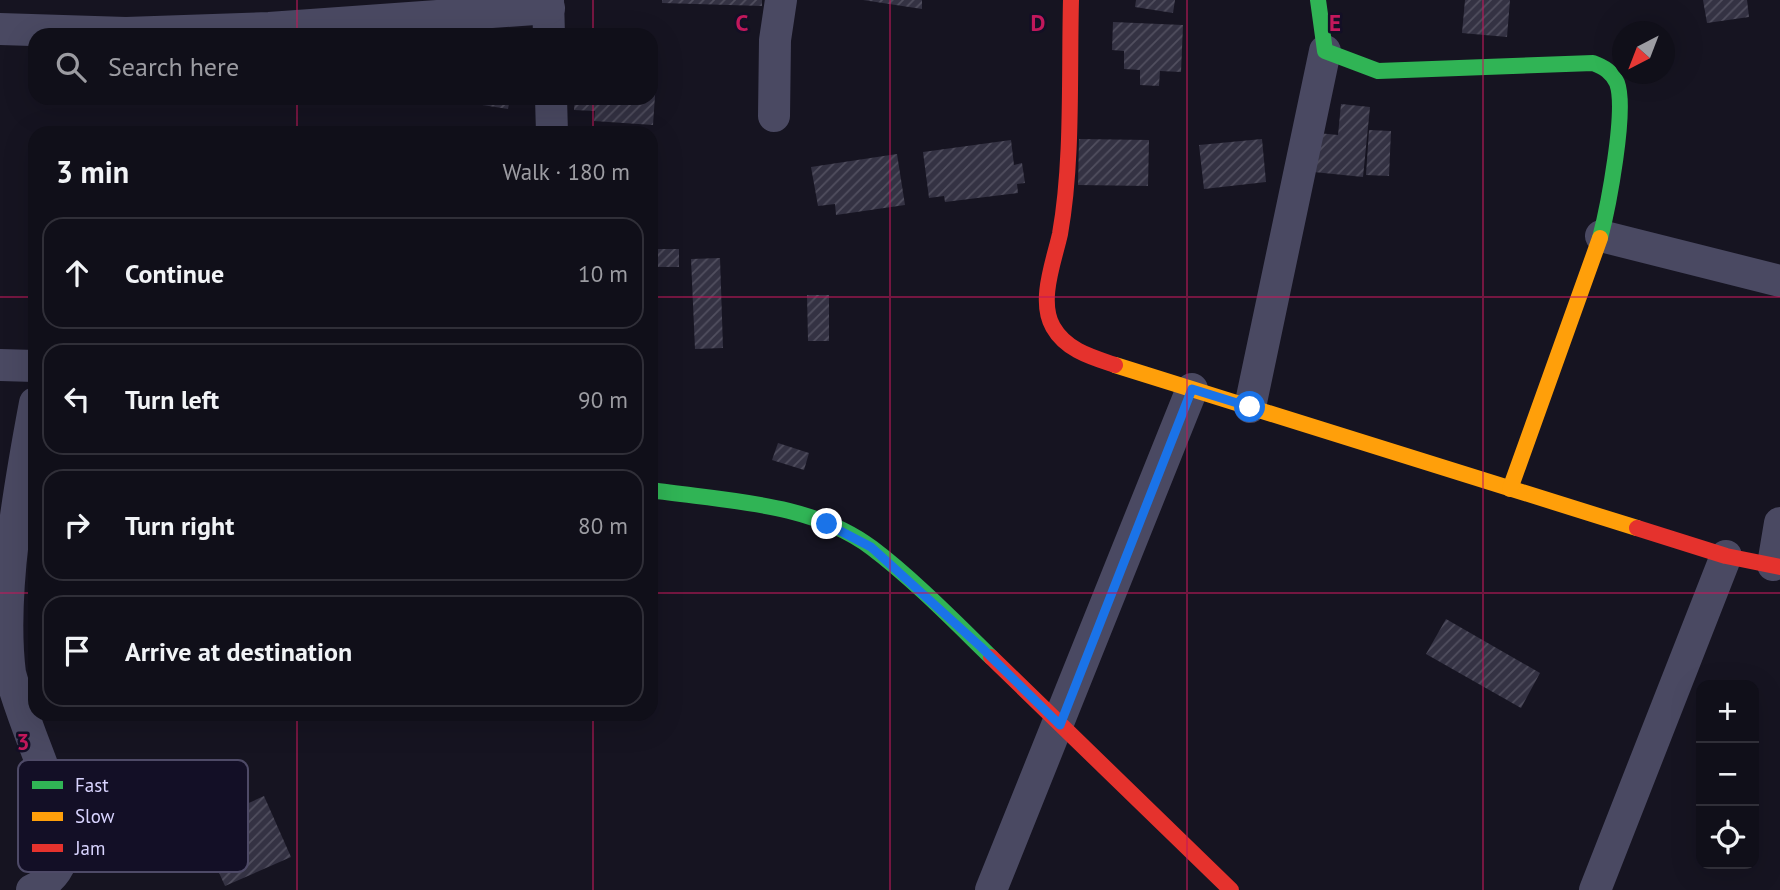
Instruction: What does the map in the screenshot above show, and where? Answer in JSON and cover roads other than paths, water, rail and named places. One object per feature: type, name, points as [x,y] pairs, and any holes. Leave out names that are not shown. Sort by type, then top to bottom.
[{"type":"street","points":[[774,116],[775,40],[781,0]]},
{"type":"street","points":[[1071,0],[1064,210],[1046,307],[1053,327],[1067,344],[1084,355],[1726,556],[1776,566],[1780,523]]},
{"type":"street","points":[[1250,407],[1325,51],[1318,0]]},
{"type":"street","points":[[263,28],[549,14]]},
{"type":"street","points":[[0,30],[28,31]]},
{"type":"street","points":[[1325,51],[1378,71],[1593,63],[1606,67],[1616,78],[1619,90],[1612,193],[1601,236],[1510,489]]},
{"type":"street","points":[[551,105],[552,126]]},
{"type":"street","points":[[1601,236],[1780,281]]},
{"type":"street","points":[[0,365],[28,366]]},
{"type":"street","points":[[991,890],[1060,725],[1192,389]]},
{"type":"street","points":[[28,440],[13,518],[1,630],[10,673],[41,760]]},
{"type":"street","points":[[658,491],[782,509],[850,533],[881,556],[1231,890]]},
{"type":"street","points":[[1595,890],[1726,556]]},
{"type":"street","points":[[32,890],[45,884],[55,872]]}]
